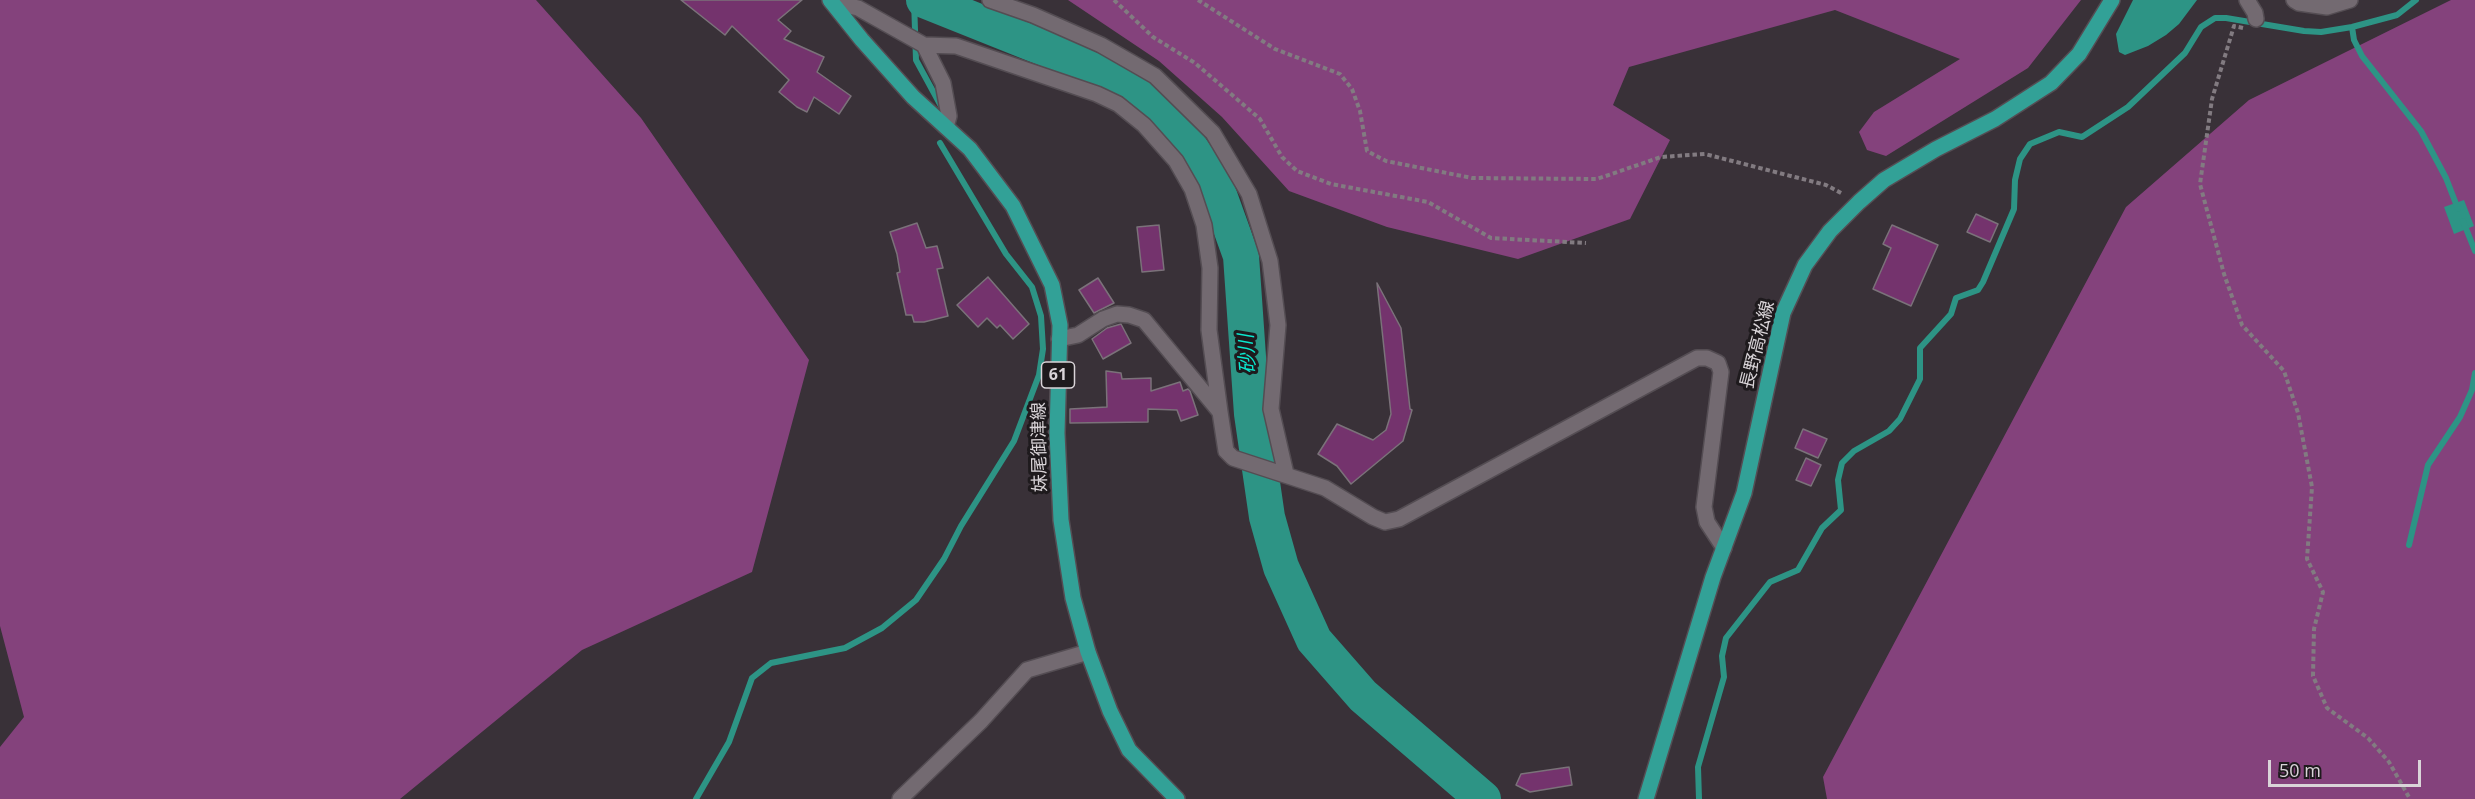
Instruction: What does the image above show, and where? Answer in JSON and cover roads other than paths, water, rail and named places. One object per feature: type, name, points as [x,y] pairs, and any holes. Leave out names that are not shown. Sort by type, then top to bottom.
[{"type":"main road","name":"長野高松線","points":[[1646,799],[1710,587],[1744,493],[1783,313],[1805,265],[1830,231],[1884,180],[1936,149],[1995,119],[2051,83],[2079,54],[2112,0]]},
{"type":"main road","name":"妹尾御津線","points":[[831,1],[913,97],[970,148],[1013,206],[1052,285],[1060,325],[1057,433],[1061,520],[1073,598],[1088,652],[1110,711],[1129,750],[1177,799]]},
{"type":"street","points":[[990,0],[1033,15],[1101,45],[1155,76],[1213,133],[1249,194],[1270,261],[1278,325],[1271,409],[1286,474]]},
{"type":"street","points":[[2247,0],[2255,13],[2250,23]]},
{"type":"street","points":[[2294,0],[2327,7],[2350,0]]},
{"type":"street","points":[[831,1],[858,8],[924,45],[956,46],[1119,104],[1144,125],[1176,161],[1192,189],[1204,225],[1210,268],[1209,330],[1226,451],[1233,458],[1324,488],[1385,522],[1399,519],[1697,358],[1707,358],[1718,363],[1721,372],[1704,507],[1707,522],[1724,548]]},
{"type":"street","points":[[924,45],[943,84],[949,116],[946,127]]},
{"type":"street","points":[[1059,339],[1078,335],[1103,319],[1117,314],[1144,320],[1220,412]]},
{"type":"street","points":[[900,799],[981,721],[1027,670],[1088,652]]},
{"type":"waterway","points":[[914,0],[916,60],[941,106]]},
{"type":"waterway","name":"砂川","points":[[924,0],[1054,52],[1130,88],[1179,132],[1214,181],[1241,256],[1252,414],[1267,517],[1281,567],[1314,640],[1363,696],[1483,799]]},
{"type":"waterway","points":[[1699,799],[1698,767],[1724,677],[1722,656],[1726,638],[1770,582],[1798,570],[1822,528],[1841,510],[1838,480],[1842,463],[1854,451],[1889,431],[1900,419],[1920,379],[1920,348],[1951,314],[1956,298],[1978,290],[1983,282],[2014,209],[2015,180],[2020,159],[2030,144],[2059,132],[2082,137],[2128,107],[2185,53],[2201,27],[2215,18],[2321,32],[2352,27],[2397,15],[2416,0]]},
{"type":"waterway","points":[[2352,27],[2354,40],[2362,56],[2421,131],[2446,178],[2458,209]]},
{"type":"waterway","points":[[696,799],[729,742],[752,678],[771,663],[845,648],[882,628],[916,600],[944,559],[961,526],[1014,441],[1039,375],[1043,349],[1041,316],[1032,287],[1006,254],[940,143]]},
{"type":"waterway","points":[[2463,221],[2475,251]]},
{"type":"waterway","points":[[2409,545],[2428,465],[2460,417],[2472,390],[2475,373]]}]
